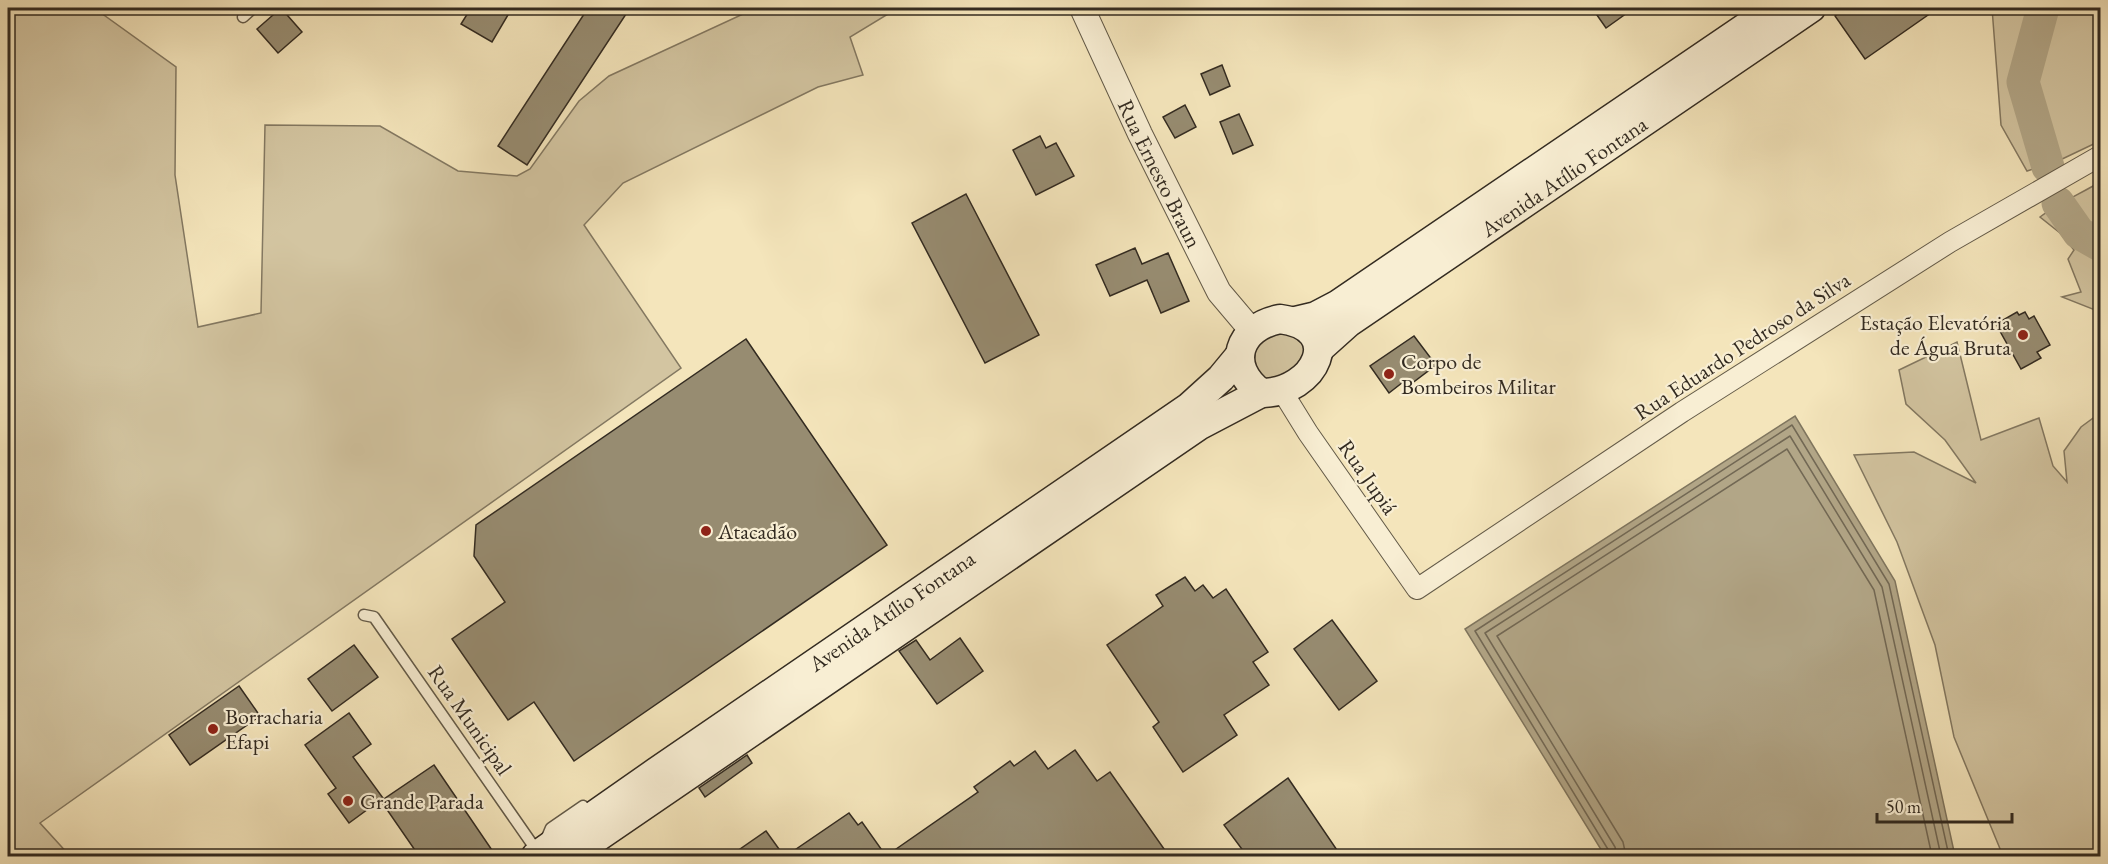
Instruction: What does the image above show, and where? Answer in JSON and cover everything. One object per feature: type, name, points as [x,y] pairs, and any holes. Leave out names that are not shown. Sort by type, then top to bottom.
[{"type":"main road","name":"Avenida Atílio Fontana","points":[[1295,321],[1316,316],[1337,305],[1774,8]]},
{"type":"main road","name":"Avenida Atílio Fontana","points":[[1319,349],[1348,323],[1810,8]]},
{"type":"main road","points":[[1280,319],[1295,321],[1307,327],[1315,336],[1319,349],[1313,365],[1304,378],[1272,392],[1249,384],[1241,371],[1246,343],[1266,321],[1280,319]]},
{"type":"main road","name":"Avenida Atílio Fontana","points":[[547,854],[646,771],[1190,407],[1221,378],[1246,343]]},
{"type":"main road","name":"Avenida Atílio Fontana","points":[[547,854],[1200,425],[1272,392]]},
{"type":"street","name":"Rua Ernesto Braun","points":[[1082,8],[1140,134],[1246,343]]},
{"type":"street","name":"Rua Eduardo Pedroso da Silva","points":[[1417,589],[1682,412],[1950,242],[2100,156]]},
{"type":"street","name":"Rua Jupiá","points":[[1272,392],[1308,433],[1417,589]]},
{"type":"lane","points":[[243,16],[253,8]]},
{"type":"lane","name":"Rua Municipal","points":[[364,615],[374,617],[547,854]]},
{"type":"lane","points":[[547,854],[546,838],[551,828],[589,802]]},
{"type":"shaded area","points":[[8,8],[94,8],[176,67],[175,175],[198,327],[261,313],[265,125],[380,126],[458,171],[517,176],[530,169],[579,101],[609,76],[756,8],[898,8],[850,37],[863,75],[818,87],[623,183],[584,225],[681,368],[40,823],[70,856],[8,856]]},
{"type":"shaded area","points":[[1992,8],[2100,8],[2100,141],[2058,161],[2027,171],[2001,125]]},
{"type":"shaded area","points":[[2100,182],[2100,312],[2062,297],[2081,292],[2068,259],[2074,250],[2060,233],[2040,217]]},
{"type":"shaded area","points":[[1283,329],[1308,347],[1290,375],[1263,379],[1254,363],[1256,350],[1263,341]]},
{"type":"shaded area","points":[[1957,342],[1981,440],[2039,418],[2053,466],[2067,482],[2064,451],[2081,427],[2100,413],[2100,856],[2003,856],[1954,737],[1935,645],[1897,542],[1854,455],[1914,452],[1976,483],[1945,440],[1906,404],[1899,370]]},
{"type":"water","points":[[1795,416],[1895,581],[1955,856],[1605,856],[1465,629]]},
{"type":"building","points":[[281,8],[302,32],[278,53],[257,29]]},
{"type":"building","points":[[471,8],[512,8],[492,42],[461,24]]},
{"type":"building","points":[[588,8],[630,8],[527,165],[498,146]]},
{"type":"building","points":[[1592,8],[1634,8],[1606,28]]},
{"type":"building","points":[[1846,8],[1938,8],[1865,59],[1835,16]]},
{"type":"building","points":[[1222,65],[1230,86],[1210,95],[1201,74]]},
{"type":"building","points":[[1185,105],[1196,127],[1175,138],[1163,117]]},
{"type":"building","points":[[1239,114],[1253,145],[1233,154],[1220,122]]},
{"type":"building","points":[[1040,136],[1046,148],[1056,143],[1074,176],[1036,195],[1013,150]]},
{"type":"building","points":[[966,194],[1039,335],[985,363],[912,223]]},
{"type":"building","points":[[1135,248],[1142,264],[1168,253],[1189,301],[1161,313],[1147,280],[1110,296],[1096,265]]},
{"type":"building","name":"Estação Elevatória de Água Bruta","points":[[2017,312],[2019,315],[2025,312],[2029,319],[2034,316],[2050,345],[2037,352],[2041,358],[2021,369],[1996,324]]},
{"type":"building","points":[[1414,336],[1436,365],[1411,384],[1407,379],[1389,393],[1370,366]]},
{"type":"building","points":[[746,339],[887,545],[574,761],[534,702],[508,720],[452,639],[505,602],[474,556],[476,525]]},
{"type":"building","points":[[1185,577],[1195,591],[1203,585],[1213,598],[1226,589],[1268,652],[1253,662],[1269,685],[1224,715],[1237,735],[1183,772],[1153,727],[1159,722],[1107,645],[1163,606],[1156,595]]},
{"type":"building","points":[[1332,620],[1377,681],[1339,710],[1294,649]]},
{"type":"building","points":[[960,638],[983,671],[937,704],[899,651],[916,640],[930,660]]},
{"type":"building","points":[[354,645],[378,677],[332,711],[308,679]]},
{"type":"building","points":[[239,686],[260,716],[190,765],[169,735]]},
{"type":"building","points":[[349,713],[371,744],[353,757],[383,798],[349,823],[328,794],[336,788],[305,745]]},
{"type":"building","points":[[1075,750],[1097,781],[1110,772],[1169,856],[886,856],[978,792],[974,787],[1010,761],[1014,766],[1035,751],[1048,769]]},
{"type":"building","points":[[747,755],[752,763],[705,797],[699,788]]},
{"type":"building","points":[[434,765],[496,856],[419,856],[381,801]]},
{"type":"building","points":[[1288,778],[1341,856],[1247,856],[1224,825]]},
{"type":"building","points":[[849,813],[858,825],[862,822],[886,856],[786,856]]},
{"type":"building","points":[[766,831],[784,856],[730,856]]},
{"type":"waterway","points":[[2043,8],[2023,82],[2048,167]]},
{"type":"waterway","points":[[2058,203],[2079,233],[2100,245]]},
{"type":"place","name":"Estação Elevatória de Água Bruta","points":[[2023,335]]},
{"type":"place","name":"Corpo de Bombeiros Militar","points":[[1389,374]]},
{"type":"place","name":"Atacadão","points":[[706,531]]},
{"type":"place","name":"Borracharia Efapi","points":[[213,729]]},
{"type":"place","name":"Grande Parada","points":[[348,801]]}]
